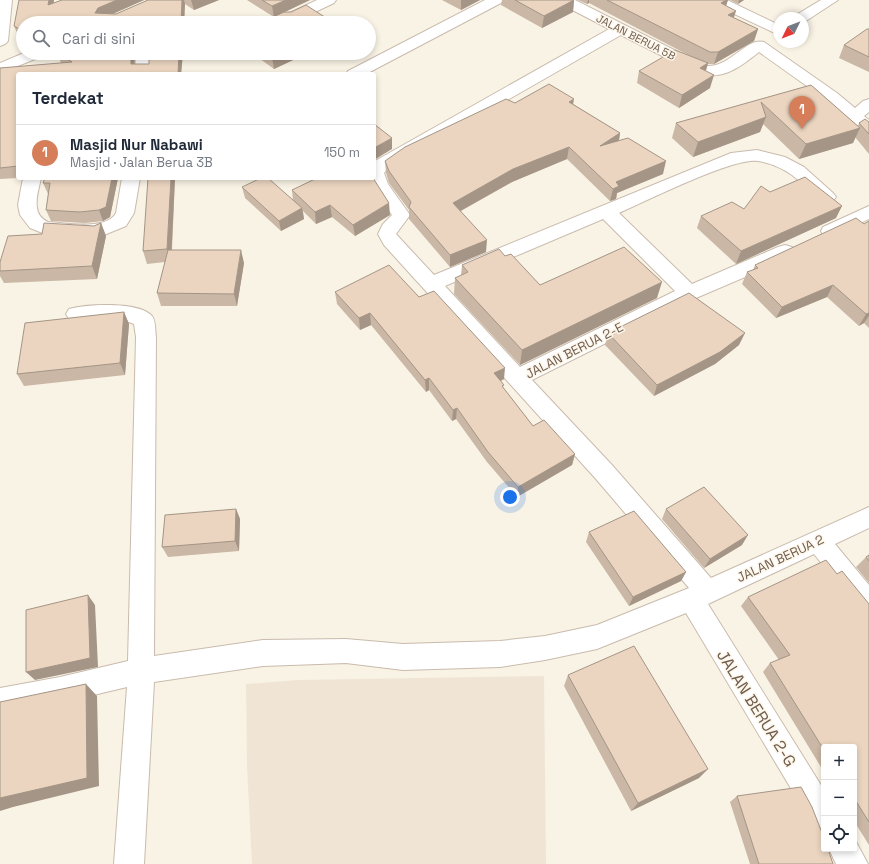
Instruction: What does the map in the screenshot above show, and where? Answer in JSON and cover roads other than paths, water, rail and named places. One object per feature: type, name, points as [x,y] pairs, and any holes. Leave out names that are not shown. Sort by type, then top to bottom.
[{"type":"street","points":[[295,16],[329,0]]},
{"type":"street","points":[[358,72],[496,0]]},
{"type":"street","name":"JALAN BERUA 5B","points":[[564,0],[702,70],[709,71],[728,67],[759,45]]},
{"type":"street","points":[[716,0],[773,28]]},
{"type":"street","points":[[809,13],[831,0]]},
{"type":"street","points":[[0,41],[3,1]]},
{"type":"street","points":[[376,172],[381,165],[620,29]]},
{"type":"street","points":[[773,35],[759,45],[831,96],[869,128]]},
{"type":"street","points":[[0,68],[29,60]]},
{"type":"street","points":[[143,72],[144,60]]},
{"type":"street","points":[[855,116],[869,104]]},
{"type":"street","points":[[431,284],[731,158],[757,155],[779,161],[798,171],[861,216]]},
{"type":"street","points":[[32,180],[27,205],[29,215],[36,224],[45,228],[99,230],[120,222],[125,213],[131,180]]},
{"type":"street","points":[[376,180],[397,207],[401,215],[400,219],[388,230],[387,234],[517,378]]},
{"type":"street","points":[[606,211],[689,293]]},
{"type":"street","name":"JALAN BERUA 2-E","points":[[699,596],[604,472],[517,378],[689,293],[806,242],[861,216]]},
{"type":"street","points":[[76,314],[106,311],[130,313],[144,320],[146,337],[141,671],[129,864]]},
{"type":"street","name":"JALAN BERUA 2","points":[[0,702],[141,671],[263,653],[346,651],[403,657],[500,654],[545,648],[597,636],[699,596],[869,516]]},
{"type":"street","points":[[817,540],[869,604]]},
{"type":"street","name":"JALAN BERUA 2-G","points":[[699,596],[823,816]]},
{"type":"street","points":[[846,852],[853,864]]},
{"type":"place","name":"Masjid Nur Nabawi","points":[[802,129]]}]
